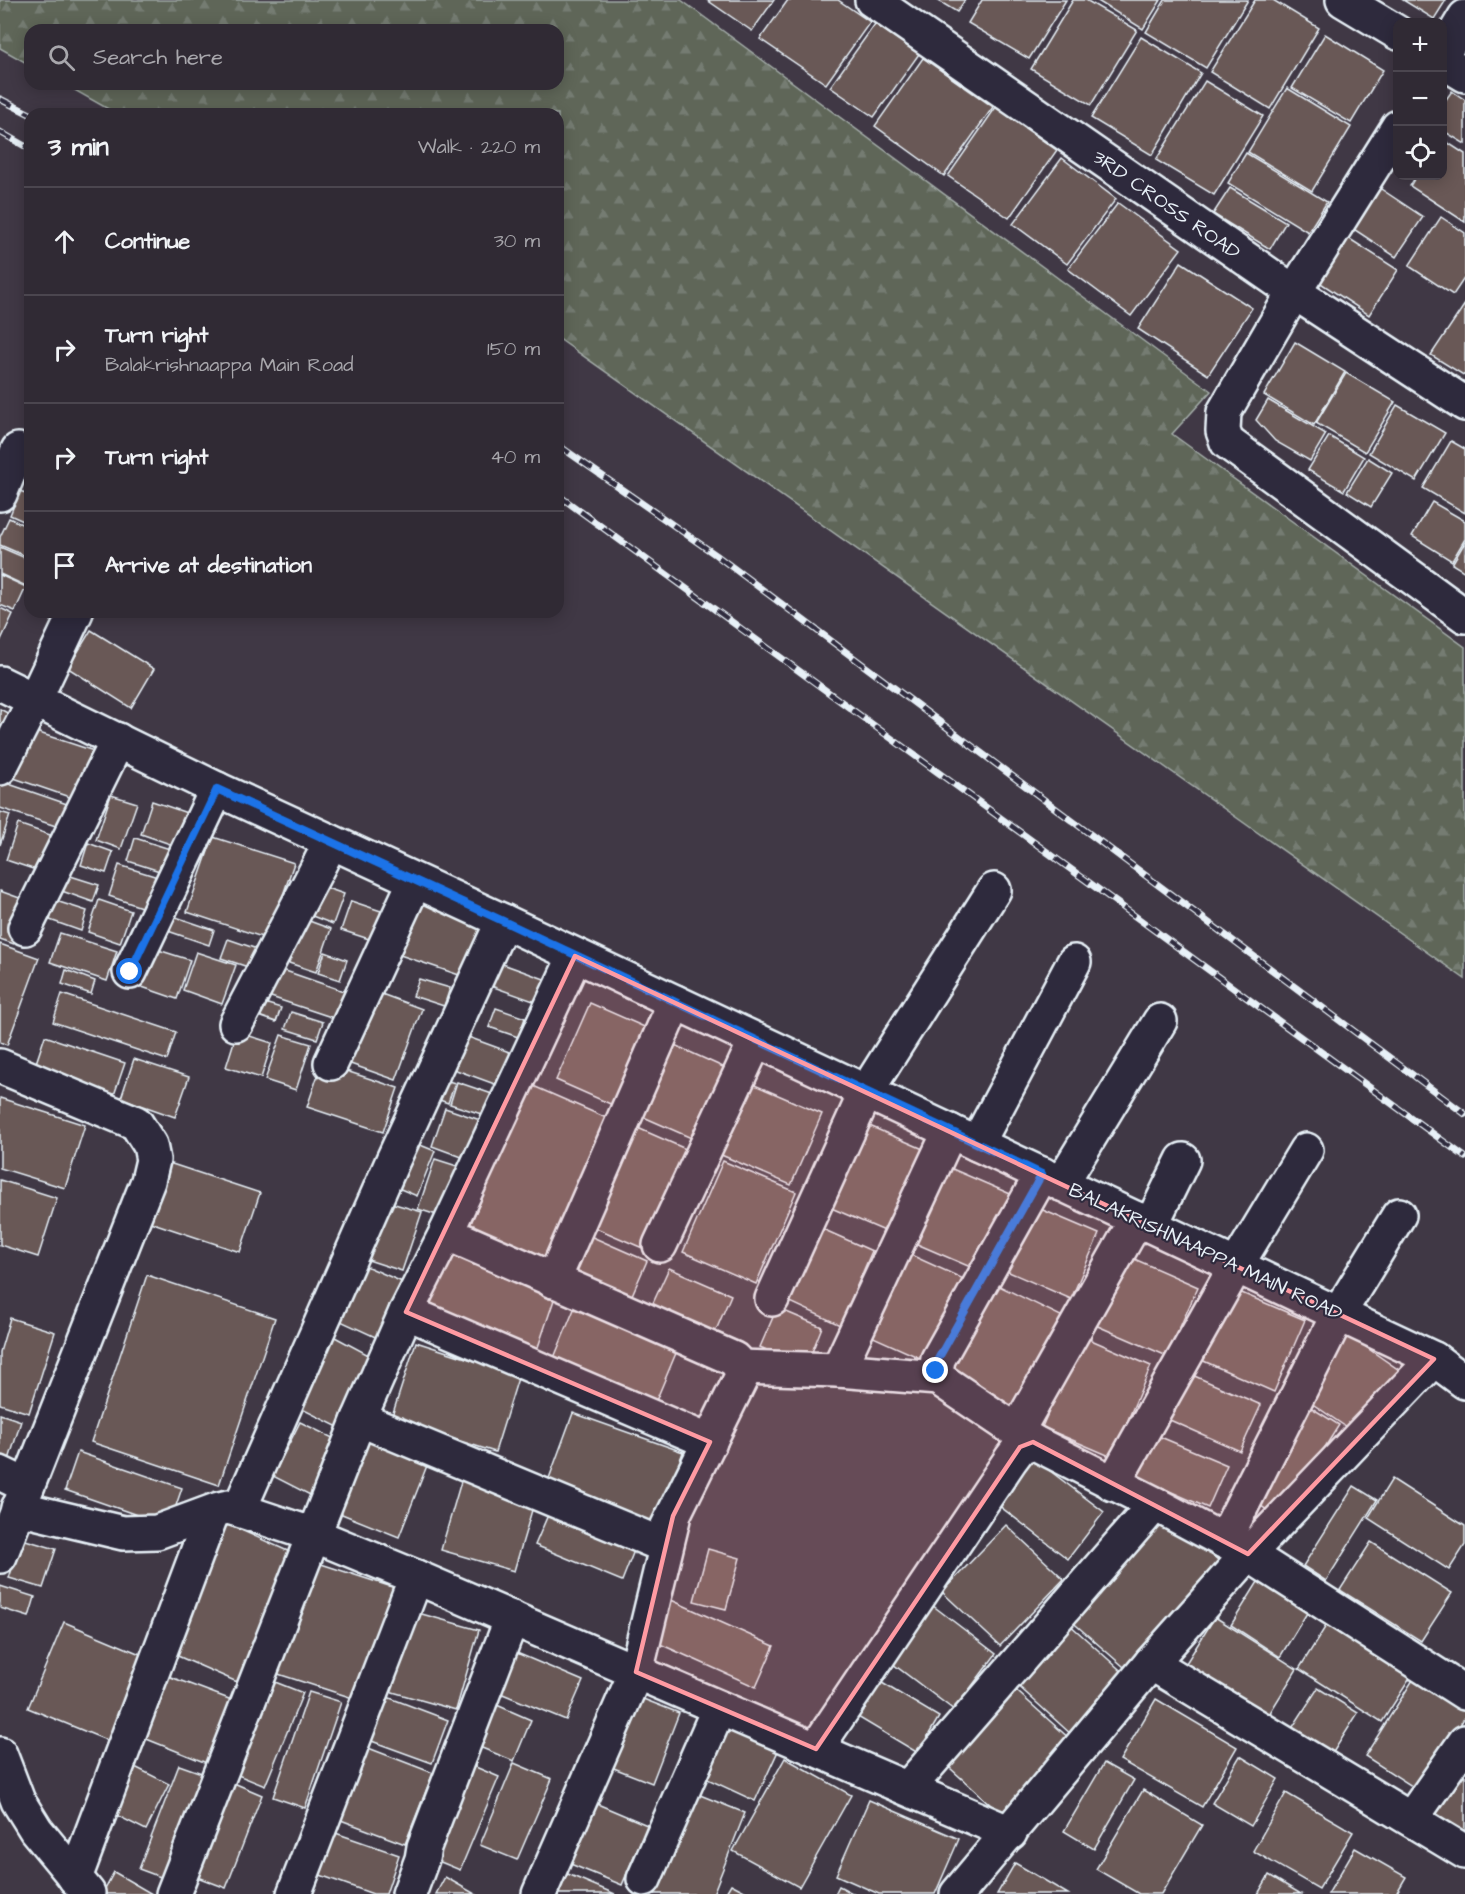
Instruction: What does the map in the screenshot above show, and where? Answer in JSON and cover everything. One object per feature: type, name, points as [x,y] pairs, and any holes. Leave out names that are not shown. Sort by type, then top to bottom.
[{"type":"street","name":"3RD CROSS ROAD","points":[[872,0],[1294,292],[1465,404]]},
{"type":"street","points":[[1343,0],[1393,30]]},
{"type":"street","points":[[1447,48],[1465,17]]},
{"type":"street","points":[[1447,63],[1465,75]]},
{"type":"street","points":[[1393,135],[1294,292],[1224,412],[1223,431],[1227,442],[1465,616]]},
{"type":"street","points":[[0,494],[18,450]]},
{"type":"street","points":[[0,768],[72,618]]},
{"type":"street","name":"BALAKRISHNAAPPA MAIN ROAD","points":[[0,683],[217,789],[1339,1313],[1434,1359],[1465,1382]]},
{"type":"street","points":[[24,928],[118,740]]},
{"type":"street","points":[[130,972],[217,789]]},
{"type":"street","points":[[236,1024],[331,842]]},
{"type":"street","points":[[331,1063],[415,881]]},
{"type":"street","points":[[772,1299],[866,1092],[994,890]]},
{"type":"street","points":[[0,1754],[24,1811],[36,1830],[82,1886],[226,1511],[393,1160],[503,921]]},
{"type":"street","points":[[173,1894],[359,1419],[406,1312],[446,1233],[575,956]]},
{"type":"street","points":[[838,1370],[963,1137],[1074,962]]},
{"type":"street","points":[[553,1281],[675,1002]]},
{"type":"street","points":[[938,1378],[936,1371],[938,1359],[1051,1179],[1160,1021]]},
{"type":"street","points":[[660,1245],[756,1040]]},
{"type":"street","points":[[0,1066],[136,1123],[150,1145],[153,1160],[148,1181],[15,1489],[0,1556]]},
{"type":"street","points":[[1113,1484],[1236,1266],[1306,1150]]},
{"type":"street","points":[[816,1749],[1020,1447],[1144,1222],[1183,1160]]},
{"type":"street","points":[[1236,1547],[1339,1313],[1400,1215]]},
{"type":"street","points":[[359,1419],[653,1540],[663,1536],[742,1376],[741,1367],[734,1359],[446,1233]]},
{"type":"street","points":[[406,1312],[710,1442]]},
{"type":"street","points":[[957,1894],[1151,1663],[1236,1547],[1434,1359]]},
{"type":"street","points":[[741,1367],[838,1370],[938,1378],[1025,1436],[1236,1547],[1465,1693]]},
{"type":"street","points":[[15,1489],[123,1533],[157,1532],[226,1511],[314,1535],[1010,1833]]},
{"type":"street","points":[[908,1788],[1155,1504]]},
{"type":"street","points":[[539,1894],[636,1672],[673,1516]]},
{"type":"street","points":[[294,1894],[416,1577]]},
{"type":"street","points":[[409,1894],[422,1859],[424,1846],[512,1618]]},
{"type":"street","points":[[1151,1663],[1465,1852]]},
{"type":"street","points":[[644,1879],[719,1707]]},
{"type":"street","points":[[1411,1819],[1465,1742]]},
{"type":"highlighted area","points":[[575,956],[1434,1359],[1248,1554],[1033,1442],[1020,1447],[1011,1459],[816,1749],[636,1672],[673,1516],[710,1442],[406,1312]]},
{"type":"green space","points":[[0,0],[681,0],[1211,391],[1172,434],[1465,647],[1465,979],[564,342],[564,108],[106,108],[75,90],[564,90],[564,24],[24,24],[24,62],[0,48]]},
{"type":"building","points":[[707,0],[774,0],[752,31]]},
{"type":"building","points":[[788,0],[838,0],[870,22],[826,84],[760,39]]},
{"type":"building","points":[[937,0],[965,0],[957,12]]},
{"type":"building","points":[[982,0],[1066,0],[1029,59],[968,23]]},
{"type":"building","points":[[1073,0],[1086,0],[1137,30],[1091,105],[1031,69]]},
{"type":"building","points":[[1096,0],[1161,0],[1143,29]]},
{"type":"building","points":[[1165,0],[1248,0],[1206,68],[1146,32]]},
{"type":"building","points":[[1255,0],[1273,0],[1319,28],[1270,109],[1210,72]]},
{"type":"building","points":[[1403,0],[1446,0],[1435,18]]},
{"type":"building","points":[[875,24],[919,54],[874,117],[830,87]]},
{"type":"building","points":[[1325,34],[1383,70],[1351,123],[1292,88]]},
{"type":"building","points":[[1141,37],[1201,73],[1152,155],[1091,118]]},
{"type":"building","points":[[923,58],[993,107],[944,176],[875,126]]},
{"type":"building","points":[[1205,81],[1263,116],[1214,195],[1156,160]]},
{"type":"building","points":[[1287,88],[1351,127],[1312,191],[1248,152]]},
{"type":"building","points":[[1452,91],[1465,100],[1465,144],[1447,133],[1447,98]]},
{"type":"building","points":[[996,107],[1057,150],[1009,218],[948,176]]},
{"type":"building","points":[[1447,142],[1465,154],[1465,222],[1410,186],[1414,180],[1447,180]]},
{"type":"building","points":[[1246,153],[1327,202],[1308,232],[1228,183]]},
{"type":"building","points":[[1062,158],[1116,199],[1067,264],[1013,224]]},
{"type":"building","points":[[1372,183],[1423,217],[1396,257],[1346,224]]},
{"type":"building","points":[[1230,188],[1286,222],[1270,249],[1213,214]]},
{"type":"building","points":[[1118,203],[1181,249],[1131,316],[1068,269]]},
{"type":"building","points":[[1441,217],[1465,233],[1465,277],[1453,295],[1409,266]]},
{"type":"building","points":[[1342,234],[1398,270],[1369,315],[1313,278]]},
{"type":"building","points":[[1181,262],[1252,308],[1208,375],[1138,329]]},
{"type":"building","points":[[1465,304],[1465,376],[1431,355]]},
{"type":"building","points":[[1295,342],[1345,372],[1314,425],[1264,395]]},
{"type":"building","points":[[1346,373],[1395,402],[1365,452],[1316,423]]},
{"type":"building","points":[[1268,400],[1326,434],[1310,461],[1275,441],[1256,420]]},
{"type":"building","points":[[1397,405],[1445,433],[1416,481],[1369,453]]},
{"type":"building","points":[[1329,436],[1364,457],[1344,491],[1308,470]]},
{"type":"building","points":[[1451,441],[1465,449],[1465,513],[1423,488]]},
{"type":"building","points":[[1368,458],[1392,473],[1371,507],[1347,492]]},
{"type":"building","points":[[20,491],[24,493],[24,521],[10,515]]},
{"type":"building","points":[[1432,502],[1465,521],[1465,539],[1452,561],[1412,536]]},
{"type":"building","points":[[9,518],[24,525],[24,555],[0,545],[0,537]]},
{"type":"building","points":[[1465,542],[1465,572],[1452,564]]},
{"type":"building","points":[[0,547],[24,557],[24,585],[0,574]]},
{"type":"building","points":[[0,575],[24,586],[15,611],[0,605]]},
{"type":"building","points":[[0,608],[13,614],[0,642]]},
{"type":"building","points":[[91,630],[154,669],[131,708],[68,668]]},
{"type":"building","points":[[0,709],[15,717],[0,747]]},
{"type":"building","points":[[21,727],[94,751],[78,800],[5,775]]},
{"type":"building","points":[[0,781],[67,804],[59,827],[0,808]]},
{"type":"building","points":[[111,795],[137,803],[121,849],[96,840]]},
{"type":"building","points":[[152,801],[187,813],[176,846],[141,834]]},
{"type":"building","points":[[0,812],[10,815],[0,845]]},
{"type":"building","points":[[18,824],[56,837],[45,873],[6,860]]},
{"type":"building","points":[[213,837],[294,863],[268,939],[187,912]]},
{"type":"building","points":[[135,838],[173,850],[166,873],[128,861]]},
{"type":"building","points":[[88,843],[113,852],[106,873],[81,865]]},
{"type":"building","points":[[119,865],[161,878],[150,910],[109,896]]},
{"type":"building","points":[[61,873],[99,885],[93,902],[56,889]]},
{"type":"building","points":[[318,885],[344,894],[333,924],[307,914]]},
{"type":"building","points":[[0,891],[28,901],[14,944],[0,939]]},
{"type":"building","points":[[99,900],[131,911],[120,943],[88,932]]},
{"type":"building","points":[[56,901],[87,911],[81,931],[50,920]]},
{"type":"building","points":[[351,901],[381,911],[372,940],[341,930]]},
{"type":"building","points":[[415,901],[486,925],[468,978],[397,954]]},
{"type":"building","points":[[167,914],[214,930],[209,945],[162,929]]},
{"type":"building","points":[[301,918],[331,929],[316,972],[286,962]]},
{"type":"building","points":[[60,933],[117,951],[107,981],[50,962]]},
{"type":"building","points":[[228,939],[257,949],[251,968],[221,958]]},
{"type":"building","points":[[0,944],[39,958],[7,1045],[0,1042]]},
{"type":"building","points":[[152,948],[190,960],[177,999],[139,986]]},
{"type":"building","points":[[196,952],[236,965],[222,1004],[183,990]]},
{"type":"building","points":[[325,952],[347,960],[340,980],[318,973]]},
{"type":"building","points":[[500,963],[547,980],[539,1003],[491,986]]},
{"type":"building","points":[[274,967],[352,994],[343,1021],[265,995]]},
{"type":"building","points":[[66,970],[95,981],[91,994],[62,984]]},
{"type":"building","points":[[419,979],[450,988],[444,1006],[413,996]]},
{"type":"building","points":[[368,989],[422,1009],[396,1080],[342,1061]]},
{"type":"building","points":[[62,994],[176,1032],[167,1060],[53,1022]]},
{"type":"building","points":[[261,1002],[281,1008],[276,1022],[256,1015]]},
{"type":"building","points":[[590,1003],[658,1033],[624,1110],[556,1080]]},
{"type":"building","points":[[496,1008],[525,1018],[518,1037],[489,1027]]},
{"type":"building","points":[[291,1012],[323,1022],[317,1039],[285,1029]]},
{"type":"building","points":[[237,1032],[272,1043],[261,1078],[226,1067]]},
{"type":"building","points":[[460,1034],[512,1053],[500,1086],[448,1067]]},
{"type":"building","points":[[281,1035],[311,1044],[296,1090],[265,1080]]},
{"type":"building","points":[[45,1036],[125,1063],[113,1098],[33,1072]]},
{"type":"building","points":[[670,1043],[736,1073],[705,1144],[639,1115]]},
{"type":"building","points":[[134,1059],[189,1077],[175,1117],[121,1098]]},
{"type":"building","points":[[322,1063],[398,1088],[383,1132],[307,1107]]},
{"type":"building","points":[[438,1078],[455,1083],[448,1103],[431,1097]]},
{"type":"building","points":[[457,1082],[498,1096],[491,1117],[450,1104]]},
{"type":"building","points":[[750,1083],[822,1114],[791,1185],[719,1154]]},
{"type":"building","points":[[531,1085],[611,1120],[548,1265],[468,1230]]},
{"type":"building","points":[[0,1098],[85,1125],[65,1188],[0,1168]]},
{"type":"building","points":[[445,1108],[483,1121],[470,1160],[432,1146]]},
{"type":"building","points":[[858,1121],[930,1152],[894,1235],[822,1204]]},
{"type":"building","points":[[631,1125],[697,1154],[654,1253],[587,1224]]},
{"type":"building","points":[[408,1140],[435,1151],[417,1196],[391,1185]]},
{"type":"building","points":[[435,1159],[457,1166],[440,1216],[418,1209]]},
{"type":"building","points":[[723,1161],[796,1192],[756,1284],[683,1252]]},
{"type":"building","points":[[169,1163],[260,1193],[240,1252],[150,1222]]},
{"type":"building","points":[[943,1165],[1015,1196],[982,1272],[910,1241]]},
{"type":"building","points":[[0,1180],[57,1198],[38,1257],[0,1245]]},
{"type":"building","points":[[381,1200],[422,1212],[402,1271],[362,1258]]},
{"type":"building","points":[[1031,1205],[1099,1234],[1071,1299],[1002,1269]]},
{"type":"building","points":[[818,1227],[872,1251],[840,1325],[786,1300]]},
{"type":"building","points":[[581,1232],[647,1261],[628,1304],[562,1275]]},
{"type":"building","points":[[447,1249],[558,1288],[535,1356],[423,1317]]},
{"type":"building","points":[[900,1250],[966,1280],[929,1362],[862,1332]]},
{"type":"building","points":[[1123,1254],[1198,1287],[1167,1356],[1093,1324]]},
{"type":"building","points":[[359,1263],[409,1285],[384,1341],[334,1318]]},
{"type":"building","points":[[669,1268],[731,1295],[711,1342],[648,1314]]},
{"type":"building","points":[[147,1275],[275,1318],[219,1485],[91,1442]]},
{"type":"building","points":[[991,1282],[1063,1317],[1016,1411],[944,1375]]},
{"type":"building","points":[[1230,1288],[1305,1320],[1274,1392],[1199,1359]]},
{"type":"building","points":[[577,1302],[679,1346],[653,1408],[551,1365]]},
{"type":"building","points":[[777,1308],[822,1327],[806,1367],[760,1347]]},
{"type":"building","points":[[10,1318],[55,1332],[29,1413],[0,1404],[0,1352]]},
{"type":"building","points":[[1344,1332],[1399,1370],[1355,1433],[1301,1396]]},
{"type":"building","points":[[333,1336],[378,1360],[342,1429],[296,1406]]},
{"type":"building","points":[[1082,1336],[1151,1366],[1112,1457],[1042,1427]]},
{"type":"building","points":[[416,1342],[519,1375],[495,1452],[391,1419]]},
{"type":"building","points":[[1183,1371],[1261,1405],[1240,1451],[1163,1417]]},
{"type":"building","points":[[1307,1405],[1339,1425],[1280,1518],[1248,1498]]},
{"type":"building","points":[[573,1413],[683,1452],[654,1532],[544,1492]]},
{"type":"building","points":[[0,1414],[21,1421],[9,1460],[0,1457]]},
{"type":"building","points":[[300,1422],[343,1443],[316,1498],[273,1476]]},
{"type":"building","points":[[1151,1433],[1227,1465],[1208,1508],[1133,1475]]},
{"type":"building","points":[[362,1436],[428,1463],[399,1537],[332,1510]]},
{"type":"building","points":[[78,1452],[182,1488],[169,1526],[65,1490]]},
{"type":"building","points":[[1029,1455],[1104,1512],[1068,1559],[993,1501]]},
{"type":"building","points":[[462,1478],[535,1500],[514,1571],[441,1550]]},
{"type":"building","points":[[1392,1479],[1465,1526],[1465,1545],[1449,1570],[1368,1518]]},
{"type":"building","points":[[1354,1486],[1377,1500],[1326,1581],[1303,1566]]},
{"type":"building","points":[[551,1508],[637,1543],[622,1581],[535,1545]]},
{"type":"building","points":[[1164,1513],[1219,1561],[1124,1667],[1069,1619]]},
{"type":"building","points":[[221,1521],[301,1557],[244,1685],[164,1650]]},
{"type":"building","points":[[1006,1525],[1064,1579],[1000,1646],[942,1592]]},
{"type":"building","points":[[22,1539],[56,1549],[43,1588],[9,1578]]},
{"type":"building","points":[[1371,1542],[1452,1593],[1421,1641],[1340,1590]]},
{"type":"building","points":[[708,1549],[740,1558],[726,1609],[694,1601]]},
{"type":"building","points":[[312,1561],[395,1588],[359,1700],[275,1673]]},
{"type":"building","points":[[1266,1569],[1315,1600],[1280,1657],[1231,1625]]},
{"type":"building","points":[[0,1586],[35,1597],[29,1617],[0,1608]]},
{"type":"building","points":[[669,1599],[774,1646],[756,1687],[651,1640]]},
{"type":"building","points":[[932,1605],[996,1654],[954,1710],[889,1661]]},
{"type":"building","points":[[411,1611],[479,1630],[456,1710],[389,1691]]},
{"type":"building","points":[[1334,1613],[1418,1666],[1382,1722],[1299,1669]]},
{"type":"building","points":[[1215,1617],[1297,1669],[1268,1716],[1186,1663]]},
{"type":"building","points":[[64,1622],[152,1659],[116,1744],[28,1708]]},
{"type":"building","points":[[1068,1623],[1128,1677],[1073,1736],[1014,1682]]},
{"type":"building","points":[[505,1648],[583,1681],[566,1720],[488,1688]]},
{"type":"building","points":[[1421,1667],[1465,1695],[1465,1717],[1418,1790],[1365,1756]]},
{"type":"building","points":[[168,1676],[237,1702],[214,1766],[144,1738]]},
{"type":"building","points":[[872,1677],[939,1717],[918,1753],[851,1713]]},
{"type":"building","points":[[270,1680],[303,1693],[265,1786],[233,1773]]},
{"type":"building","points":[[1009,1684],[1071,1740],[1002,1815],[940,1759]]},
{"type":"building","points":[[1318,1688],[1358,1713],[1327,1762],[1287,1736]]},
{"type":"building","points":[[309,1692],[341,1702],[305,1808],[273,1797]]},
{"type":"building","points":[[382,1695],[448,1720],[432,1763],[366,1739]]},
{"type":"building","points":[[633,1695],[679,1713],[652,1783],[606,1765]]},
{"type":"building","points":[[1156,1699],[1237,1747],[1202,1807],[1120,1760]]},
{"type":"building","points":[[490,1702],[531,1720],[514,1761],[472,1744]]},
{"type":"building","points":[[724,1726],[778,1751],[755,1801],[701,1776]]},
{"type":"building","points":[[358,1744],[433,1773],[405,1844],[330,1816]]},
{"type":"building","points":[[1465,1755],[1465,1835],[1428,1812]]},
{"type":"building","points":[[1240,1756],[1278,1779],[1251,1826],[1212,1803]]},
{"type":"building","points":[[785,1758],[851,1795],[799,1887],[733,1851]]},
{"type":"building","points":[[466,1763],[499,1777],[460,1870],[426,1856]]},
{"type":"building","points":[[514,1763],[552,1779],[517,1860],[480,1845]]},
{"type":"building","points":[[1104,1763],[1134,1780],[1094,1849],[1064,1831]]},
{"type":"building","points":[[129,1764],[169,1784],[146,1830],[106,1810]]},
{"type":"building","points":[[179,1765],[213,1777],[174,1882],[139,1869]]},
{"type":"building","points":[[229,1781],[262,1795],[226,1888],[192,1875]]},
{"type":"building","points":[[1143,1790],[1202,1825],[1161,1894],[1139,1894],[1096,1869]]},
{"type":"building","points":[[690,1791],[745,1813],[713,1894],[650,1894]]},
{"type":"building","points":[[1286,1793],[1353,1832],[1319,1889],[1253,1851]]},
{"type":"building","points":[[588,1800],[647,1825],[622,1885],[563,1861]]},
{"type":"building","points":[[869,1800],[959,1839],[935,1894],[879,1894],[836,1875]]},
{"type":"building","points":[[324,1829],[399,1855],[386,1894],[373,1894],[309,1871]]},
{"type":"building","points":[[1355,1848],[1406,1877],[1396,1894],[1328,1894]]},
{"type":"building","points":[[1015,1863],[1068,1894],[997,1894]]},
{"type":"building","points":[[556,1869],[615,1894],[545,1894]]},
{"type":"building","points":[[114,1872],[152,1894],[102,1894]]},
{"type":"building","points":[[1269,1875],[1301,1894],[1258,1894]]},
{"type":"building","points":[[445,1877],[475,1894],[436,1894]]},
{"type":"building","points":[[731,1884],[750,1894],[725,1894]]},
{"type":"building","points":[[839,1886],[854,1894],[835,1894]]},
{"type":"railway","points":[[0,99],[24,111]]},
{"type":"railway","points":[[0,132],[24,146]]},
{"type":"railway","points":[[564,449],[716,555],[1465,1114]]},
{"type":"railway","points":[[564,499],[1465,1157]]},
{"type":"route","points":[[130,972],[217,789],[1042,1174],[938,1359],[936,1371]]}]
